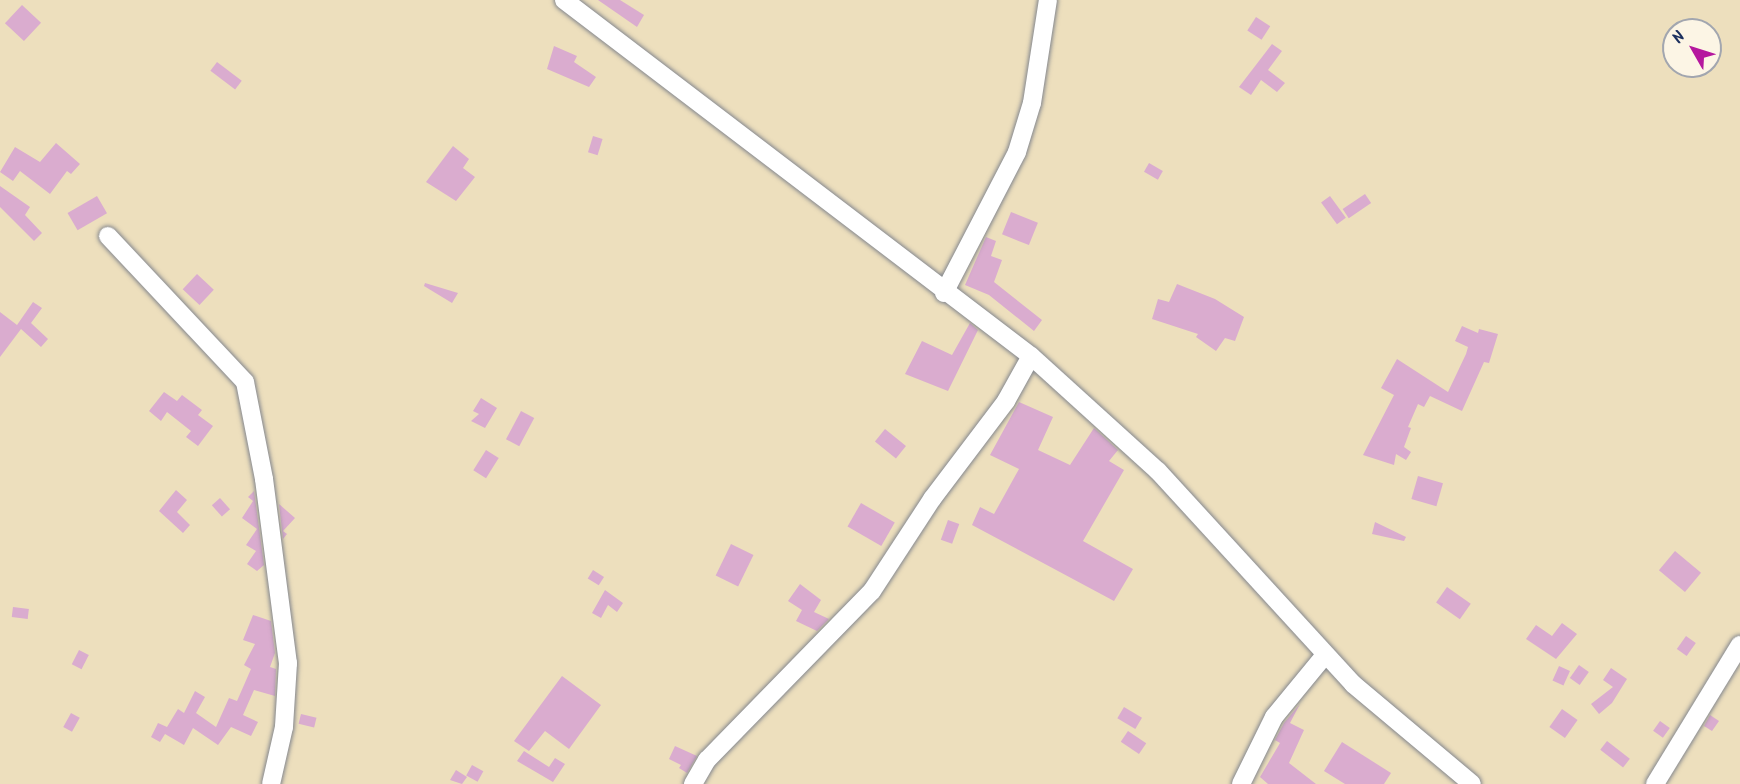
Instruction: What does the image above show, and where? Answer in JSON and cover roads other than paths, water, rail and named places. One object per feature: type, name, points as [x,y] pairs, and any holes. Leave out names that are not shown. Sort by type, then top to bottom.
[{"type":"street","points":[[564,0],[944,293],[1031,356],[1158,471],[1353,684],[1472,784]]},
{"type":"street","points":[[944,293],[1017,152],[1032,103],[1048,0]]},
{"type":"street","points":[[108,236],[245,381],[264,479],[288,663],[284,727],[271,784]]},
{"type":"street","points":[[693,784],[721,745],[872,591],[932,499],[1005,401],[1031,356]]},
{"type":"street","points":[[1655,784],[1740,645]]},
{"type":"street","points":[[1241,784],[1274,717],[1325,655]]}]
